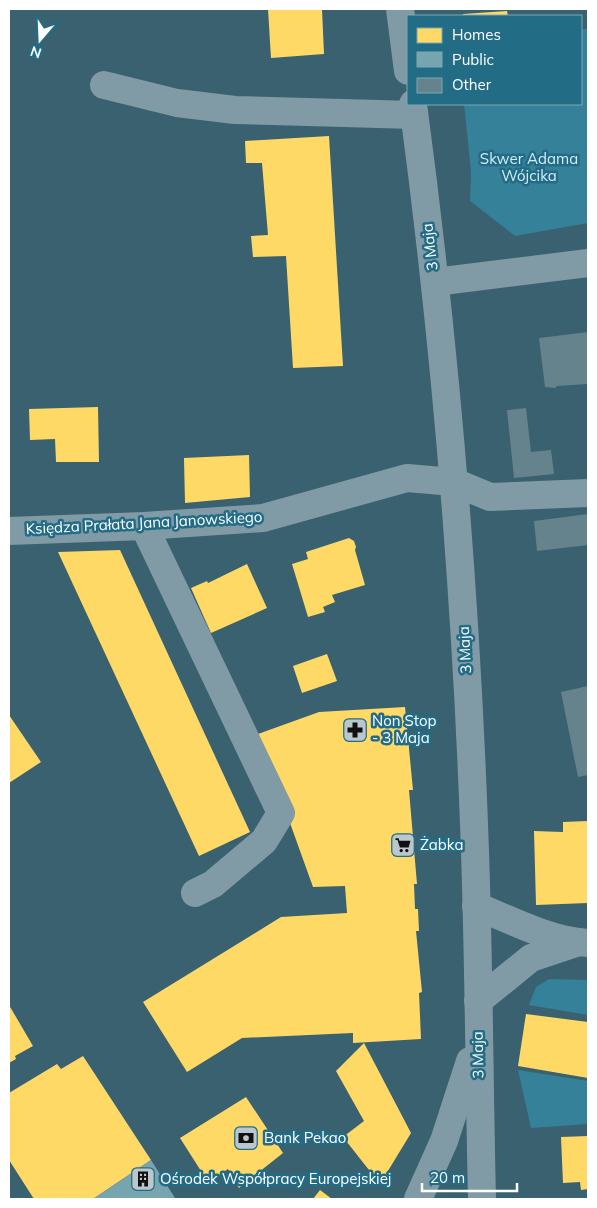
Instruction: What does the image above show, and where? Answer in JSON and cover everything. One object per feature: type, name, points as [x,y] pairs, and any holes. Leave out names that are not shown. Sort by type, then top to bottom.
[{"type":"street","points":[[400,9],[407,63]]},
{"type":"street","points":[[104,85],[177,103],[235,110],[413,109]]},
{"type":"street","name":"3 Maja","points":[[413,109],[434,282],[454,482],[466,655],[476,906],[482,1199]]},
{"type":"street","points":[[434,282],[588,263]]},
{"type":"street","name":"Księdza Prałata Jana Janowskiego","points":[[9,531],[144,526],[263,518],[407,478],[454,482],[490,497],[588,493]]},
{"type":"street","points":[[144,526],[281,813],[264,841],[213,884],[195,893]]},
{"type":"street","points":[[476,906],[534,930],[584,943]]},
{"type":"street","points":[[478,1000],[531,958],[584,943]]},
{"type":"street","points":[[418,1199],[448,1133],[478,1031]]},
{"type":"green space","name":"Skwer Adama Wójcika","points":[[582,29],[588,29],[588,223],[515,236],[470,201],[471,172],[464,105],[582,105]]},
{"type":"green space","points":[[549,979],[588,980],[588,1015],[529,1005],[536,987]]},
{"type":"green space","points":[[518,1070],[588,1081],[588,1124],[531,1128]]},
{"type":"building: Homes","points":[[268,9],[322,9],[324,54],[271,58]]},
{"type":"building: Homes","points":[[507,11],[508,15],[463,15]]},
{"type":"building: Homes","points":[[329,136],[343,366],[293,368],[286,256],[253,257],[251,236],[268,235],[262,163],[246,163],[245,141]]},
{"type":"building: Homes","points":[[98,407],[99,462],[56,462],[55,439],[30,440],[29,409]]},
{"type":"building: Homes","points":[[249,455],[250,497],[185,503],[184,458]]},
{"type":"building: Homes","points":[[349,538],[354,541],[365,585],[332,595],[335,602],[323,607],[325,612],[308,617],[292,564],[308,559],[306,552]]},
{"type":"building: Homes","points":[[120,550],[250,832],[199,856],[58,552]]},
{"type":"building: Homes","points":[[247,564],[267,608],[211,633],[191,588],[207,581],[208,583]]},
{"type":"building: Homes","points":[[327,654],[337,681],[302,693],[293,666]]},
{"type":"building: Homes","points":[[405,707],[413,790],[409,790],[417,884],[414,884],[415,909],[418,909],[419,931],[416,931],[422,992],[419,993],[421,1039],[353,1043],[353,1033],[242,1038],[187,1072],[143,1002],[281,917],[347,913],[345,886],[313,887],[258,734],[319,712]]},
{"type":"building: Homes","points":[[9,715],[41,762],[9,783]]},
{"type":"building: Homes","points":[[588,821],[588,903],[536,905],[534,831],[563,832],[563,822]]},
{"type":"building: Homes","points":[[9,1005],[33,1046],[15,1056],[16,1059],[9,1063]]},
{"type":"building: Homes","points":[[526,1014],[588,1022],[588,1078],[518,1066]]},
{"type":"building: Homes","points":[[364,1043],[411,1133],[380,1184],[343,1137],[364,1121],[336,1071]]},
{"type":"building: Homes","points":[[83,1056],[151,1160],[93,1199],[34,1199],[9,1160],[9,1093],[57,1064],[61,1069]]},
{"type":"building: Homes","points":[[246,1097],[283,1153],[239,1188],[228,1169],[208,1182],[180,1138]]},
{"type":"building: Homes","points":[[588,1136],[588,1189],[581,1190],[580,1182],[563,1183],[561,1137]]},
{"type":"building: Homes","points":[[320,1190],[332,1199],[313,1199]]},
{"type":"building: Public","name":"Ośrodek Współpracy Europejskiej","points":[[151,1160],[175,1198],[93,1199]]},
{"type":"building: Other","points":[[588,332],[588,384],[557,386],[555,388],[545,387],[539,338]]},
{"type":"building: Other","points":[[526,408],[531,452],[551,450],[554,474],[514,478],[507,410]]},
{"type":"building: Other","points":[[588,514],[588,545],[537,551],[534,521]]},
{"type":"building: Other","points":[[588,686],[588,775],[578,777],[561,692]]},
{"type":"place","name":"Non Stop - 3 Maja","points":[[355,730]]},
{"type":"place","name":"Żabka","points":[[403,845]]},
{"type":"place","name":"Bank Pekao","points":[[246,1138]]},
{"type":"place","name":"Ośrodek Współpracy Europejskiej","points":[[143,1179]]}]
